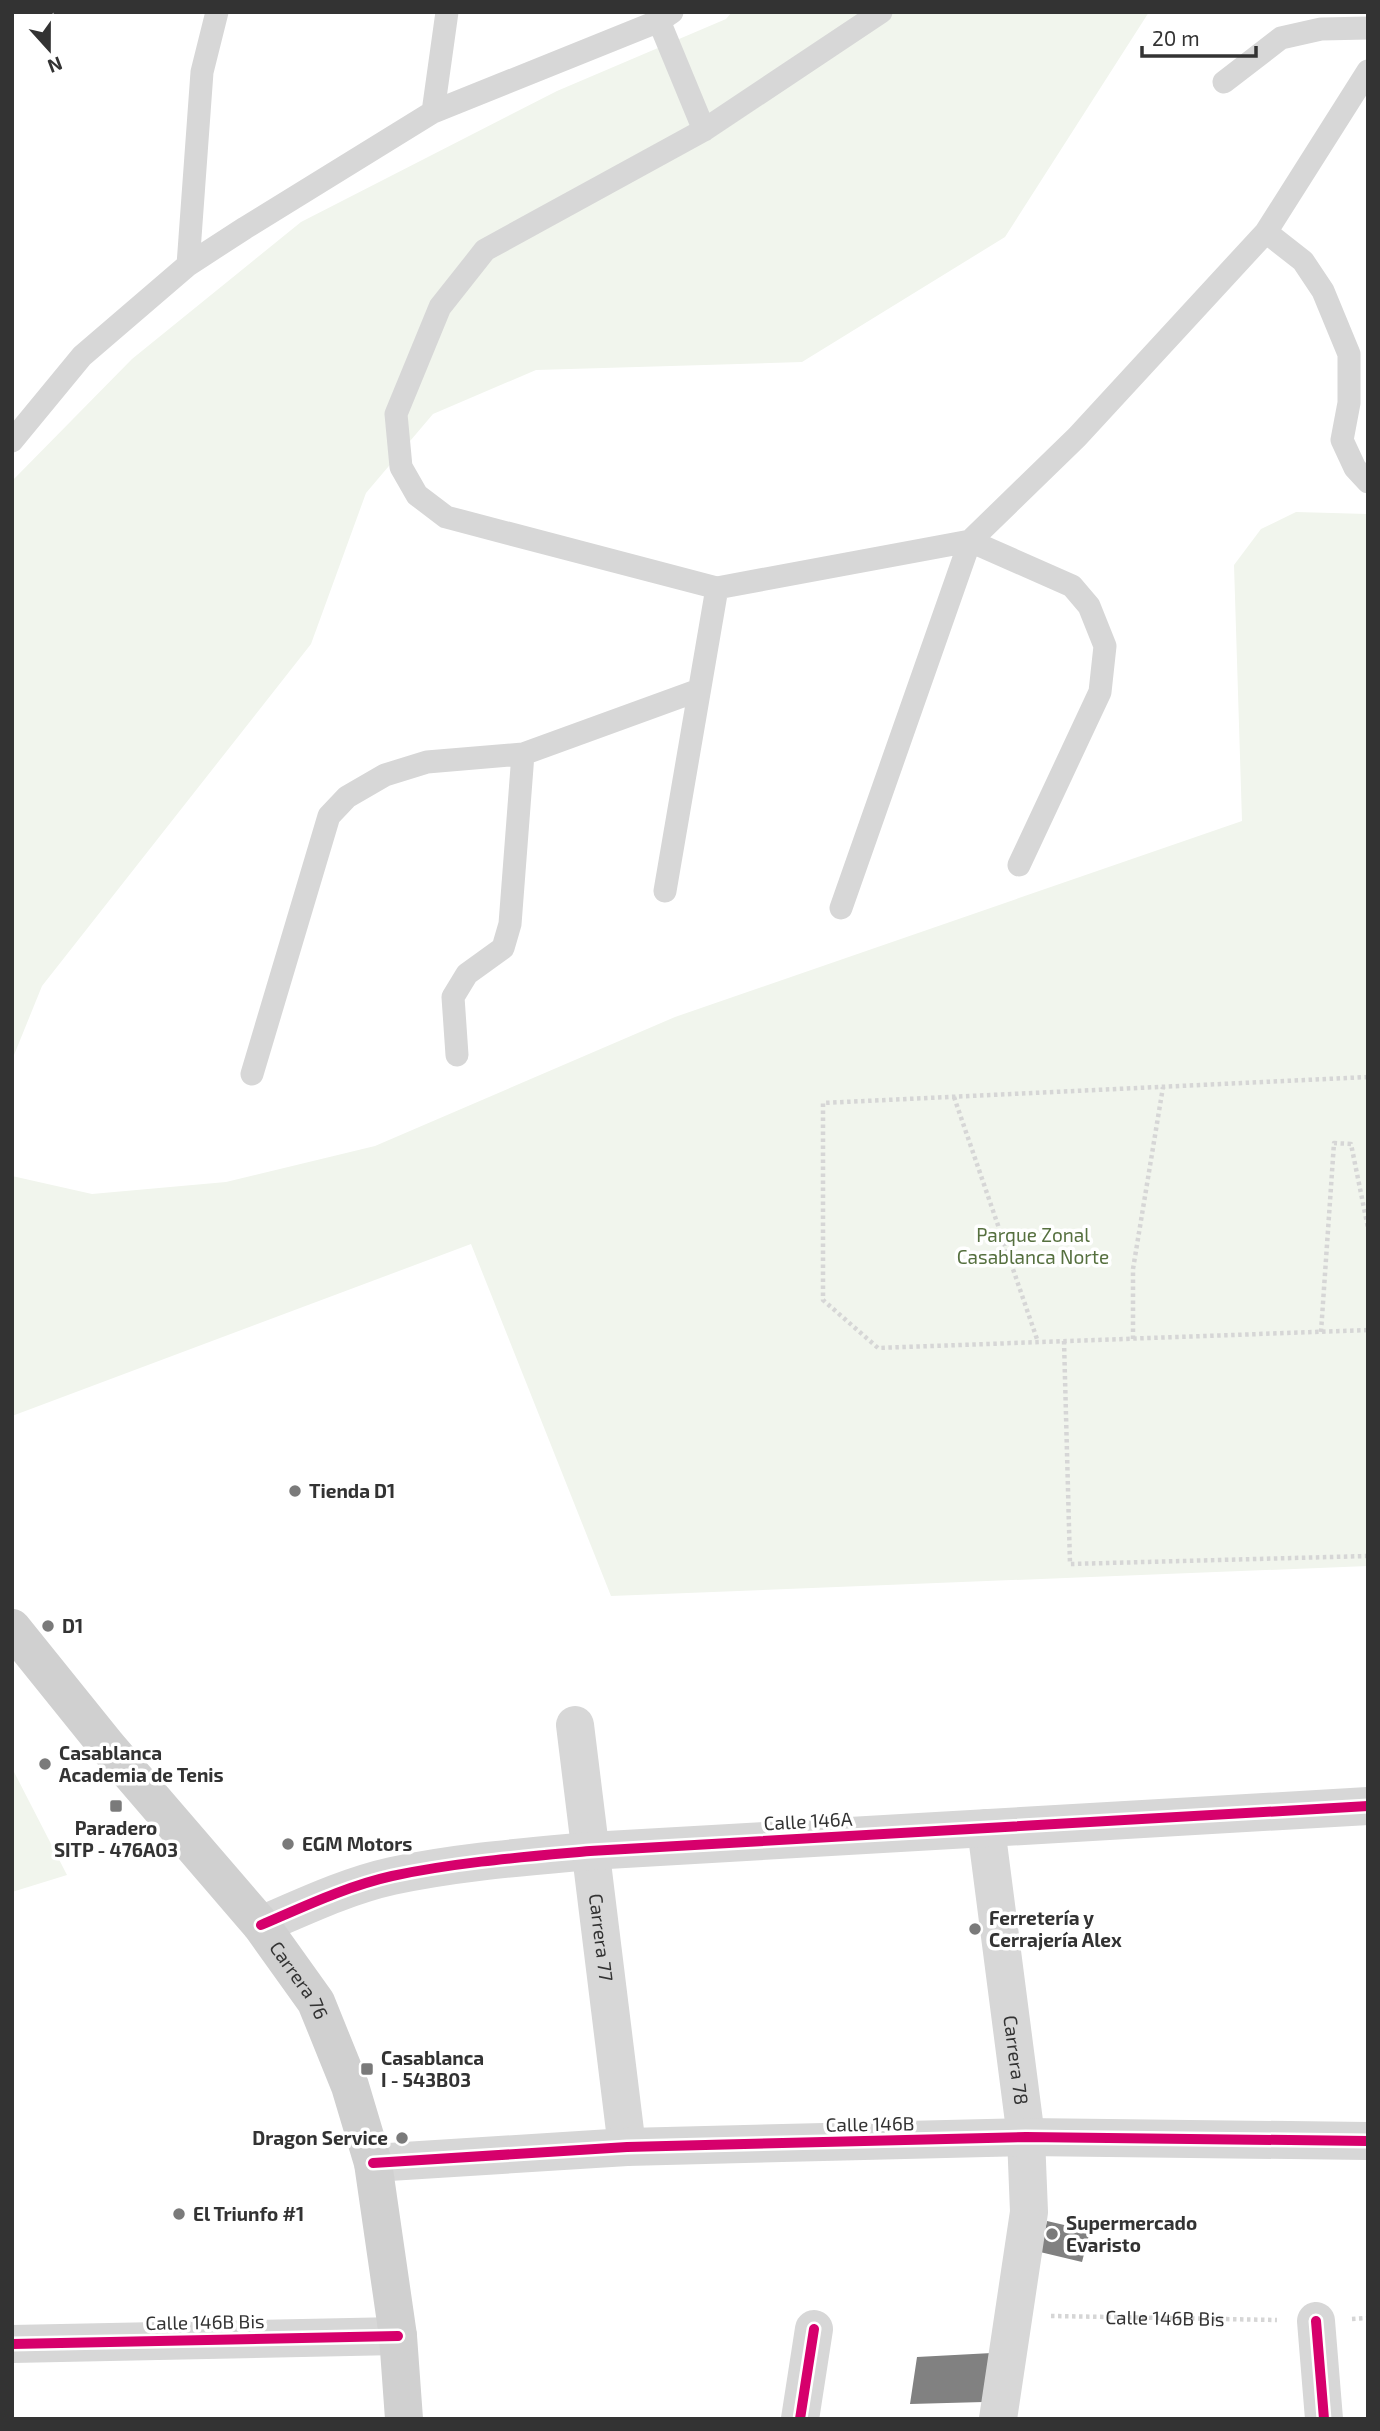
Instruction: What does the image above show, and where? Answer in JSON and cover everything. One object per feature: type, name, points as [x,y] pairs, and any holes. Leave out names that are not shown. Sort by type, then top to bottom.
[{"type":"street","name":"Carrera 76","points":[[12,1628],[107,1746],[261,1925],[304,1982],[329,2028],[373,2163],[398,2336],[404,2419]]},
{"type":"street","name":"Carrera 77","points":[[575,1725],[628,2147]]},
{"type":"street","name":"Calle 146A","points":[[261,1925],[334,1894],[390,1876],[465,1863],[590,1851],[1368,1806]]},
{"type":"street","name":"Carrera 78","points":[[986,1828],[1026,2137],[1029,2212],[998,2419]]},
{"type":"street","name":"Calle 146B","points":[[373,2163],[628,2147],[1026,2137],[1368,2141]]},
{"type":"street","points":[[1316,2321],[1324,2419]]},
{"type":"street","points":[[800,2419],[814,2329]]},
{"type":"street","name":"Calle 146B Bis","points":[[12,2344],[398,2336]]},
{"type":"lane","points":[[188,265],[202,72],[217,12]]},
{"type":"lane","points":[[433,112],[447,12]]},
{"type":"lane","points":[[881,12],[704,131],[485,250],[440,307],[396,414],[401,467],[417,495],[446,517],[717,588],[970,541],[1072,586],[1089,606],[1105,646],[1100,692],[1019,865]]},
{"type":"lane","points":[[12,441],[82,356],[188,265],[433,112],[665,16],[704,131]]},
{"type":"lane","points":[[1224,82],[1281,38],[1321,29],[1368,28]]},
{"type":"lane","points":[[841,908],[970,541],[1077,437],[1266,232],[1368,71]]},
{"type":"lane","points":[[1266,232],[1303,261],[1323,291],[1349,354],[1349,403],[1342,440],[1355,468],[1368,482]]},
{"type":"lane","points":[[665,891],[717,588]]},
{"type":"lane","points":[[252,1074],[329,817],[347,797],[385,775],[427,762],[523,754],[699,690]]},
{"type":"lane","points":[[457,1055],[453,997],[467,974],[503,948],[510,924],[523,754]]},
{"type":"path","points":[[1368,1077],[823,1103],[823,1300],[878,1348],[1368,1330]]},
{"type":"path","points":[[1133,1339],[1133,1269],[1163,1087]]},
{"type":"path","points":[[954,1097],[1038,1342]]},
{"type":"path","points":[[1321,1332],[1334,1143],[1351,1144],[1368,1228]]},
{"type":"path","points":[[1064,1341],[1070,1564],[1368,1556]]},
{"type":"green space","points":[[732,12],[1149,12],[1005,237],[802,362],[536,370],[433,414],[366,493],[311,644],[42,986],[12,1060],[12,481],[132,359],[301,222],[557,91],[726,19]]},
{"type":"green space","name":"Parque Zonal Casablanca Norte","points":[[1296,512],[1368,514],[1368,1566],[611,1596],[471,1244],[12,1416],[12,1176],[92,1194],[226,1182],[375,1146],[675,1017],[1242,821],[1234,565],[1261,529]]},
{"type":"green space","points":[[12,1768],[67,1875],[12,1892]]},
{"type":"building","points":[[1047,2221],[1090,2231],[1082,2262],[1040,2252]]},
{"type":"building","points":[[992,2353],[984,2402],[910,2404],[917,2357]]},
{"type":"cycle path","points":[[261,1925],[375,1880],[491,1860],[590,1851],[1368,1806]]},
{"type":"cycle path","points":[[373,2163],[627,2147],[1026,2137],[1368,2141]]},
{"type":"cycle path","points":[[1316,2321],[1324,2419]]},
{"type":"cycle path","points":[[800,2419],[814,2329]]},
{"type":"cycle path","points":[[12,2344],[398,2336]]},
{"type":"place","name":"Tienda D1","points":[[295,1491]]},
{"type":"place","name":"D1","points":[[48,1626]]},
{"type":"place","name":"Casablanca Academia de Tenis","points":[[45,1764]]},
{"type":"place","name":"Paradero SITP - 476A03","points":[[116,1806]]},
{"type":"place","name":"EGM Motors","points":[[288,1844]]},
{"type":"place","name":"Ferretería y Cerrajería Alex","points":[[975,1929]]},
{"type":"place","name":"Casablanca I - 543B03","points":[[367,2069]]},
{"type":"place","name":"Dragon Service","points":[[402,2138]]},
{"type":"place","name":"El Triunfo #1","points":[[179,2214]]},
{"type":"place","name":"Supermercado Evaristo","points":[[1052,2234]]}]
